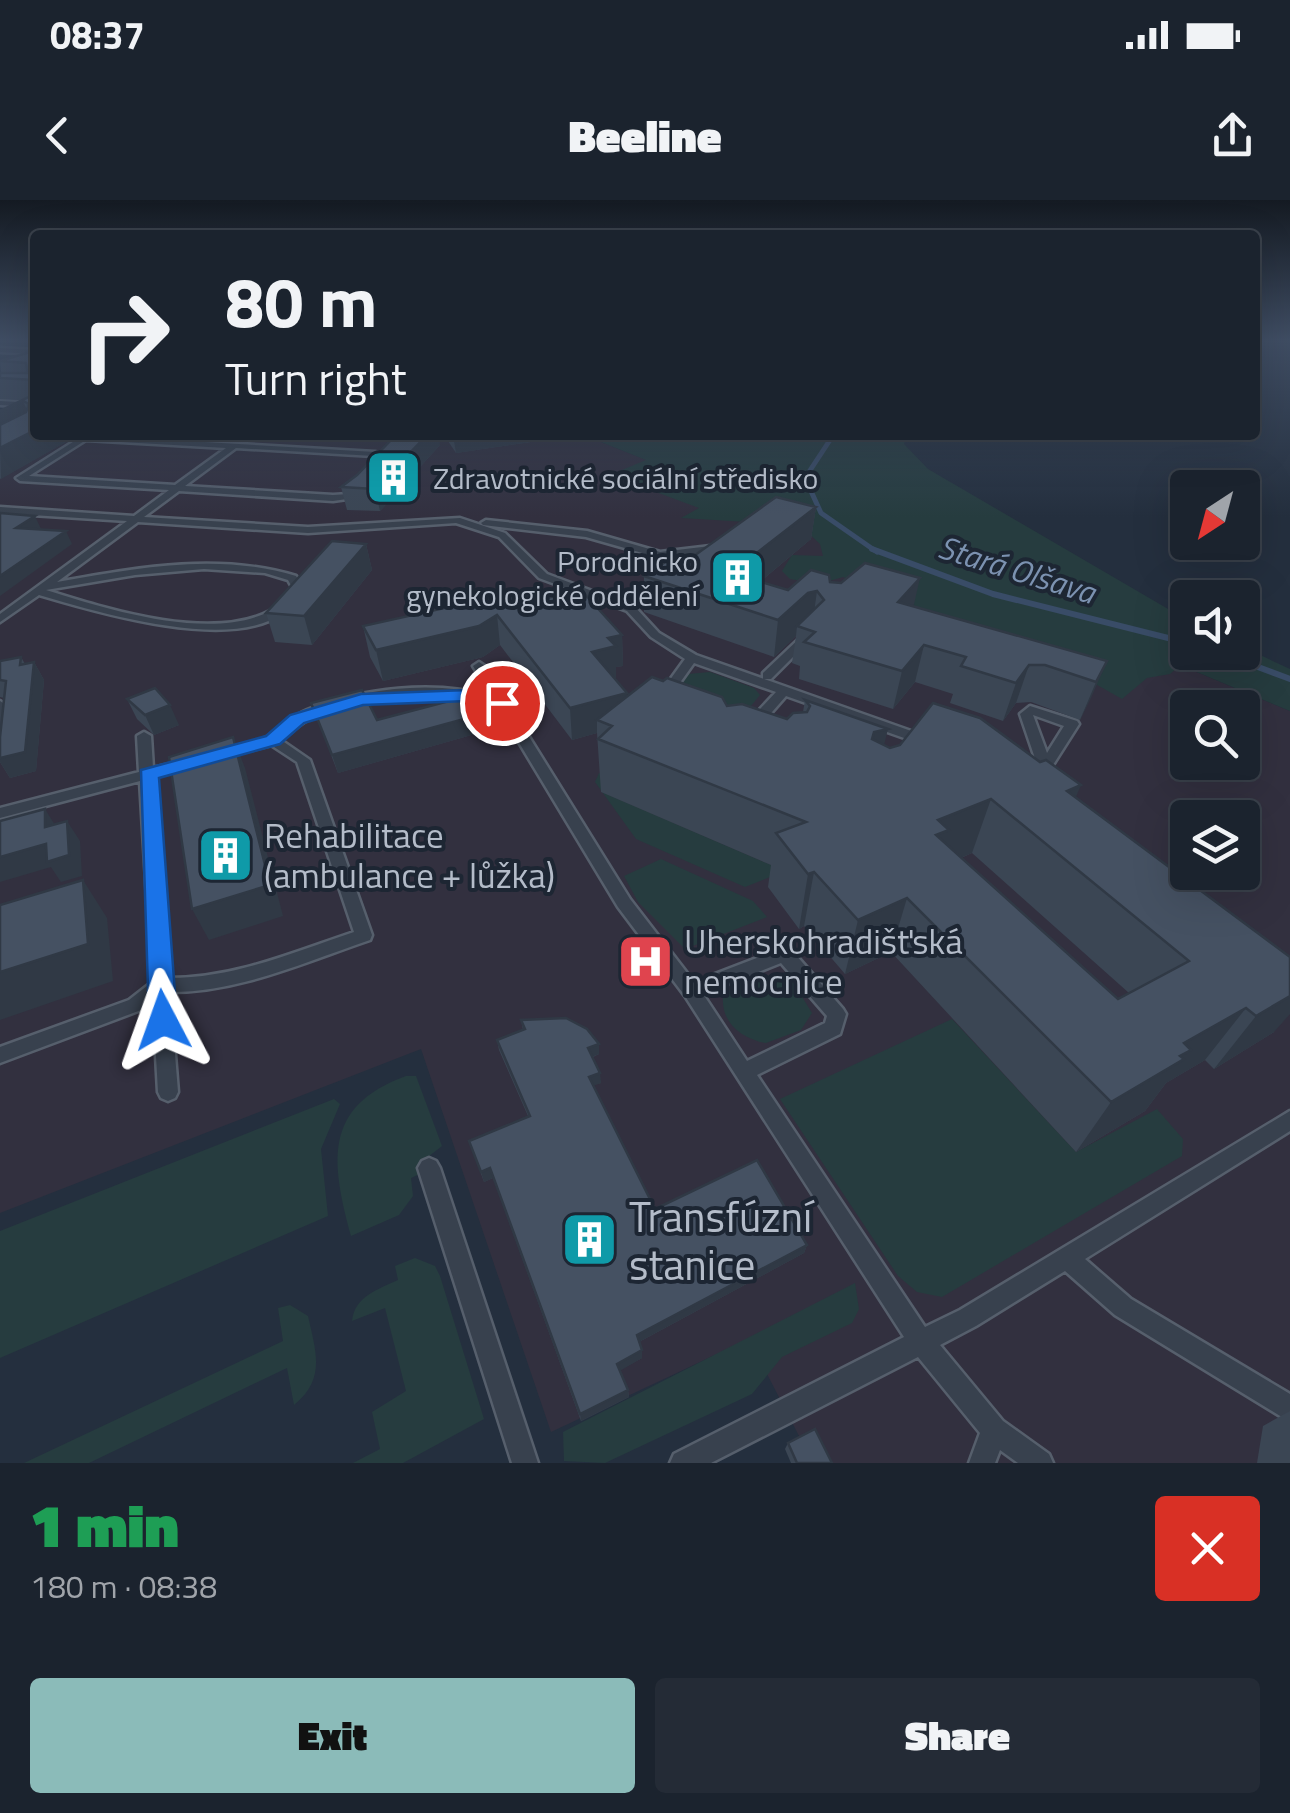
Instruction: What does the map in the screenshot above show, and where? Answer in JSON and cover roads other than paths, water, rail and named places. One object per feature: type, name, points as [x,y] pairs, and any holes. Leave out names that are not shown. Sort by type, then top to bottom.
[{"type":"lane","points":[[0,403],[30,405]]},
{"type":"lane","points":[[81,440],[20,478],[333,498],[352,496],[366,482]]},
{"type":"lane","points":[[135,440],[387,458],[376,471]]},
{"type":"lane","points":[[0,619],[234,446]]},
{"type":"lane","points":[[0,510],[308,530],[424,519],[587,534],[660,555],[733,544]]},
{"type":"lane","points":[[477,525],[510,542],[543,576],[631,609],[655,635],[692,658],[942,747]]},
{"type":"lane","points":[[170,568],[275,572],[292,578],[297,587],[288,603],[268,617],[213,626],[121,615],[41,589],[170,568]]},
{"type":"lane","points":[[768,676],[810,633]]},
{"type":"lane","points":[[658,708],[692,658]]},
{"type":"lane","points":[[478,666],[624,902],[691,991],[922,1343],[994,1430],[1040,1463]]},
{"type":"lane","points":[[739,740],[784,691]]},
{"type":"lane","points":[[0,813],[273,740],[297,719],[377,696],[468,696],[502,703]]},
{"type":"lane","points":[[812,717],[823,704]]},
{"type":"lane","points":[[0,706],[0,723]]},
{"type":"lane","points":[[908,752],[923,719]]},
{"type":"lane","points":[[144,736],[168,1092]]},
{"type":"lane","points":[[0,1055],[136,1005],[161,985],[194,986],[233,980],[364,934],[302,760],[273,740]]},
{"type":"lane","points":[[1025,788],[1045,766]]},
{"type":"lane","points":[[691,991],[780,956],[789,960],[837,1014],[833,1028],[743,1072]]},
{"type":"lane","points":[[682,1463],[922,1343],[1290,1120]]},
{"type":"lane","points":[[429,1168],[525,1463]]},
{"type":"lane","points":[[1067,1258],[1122,1307],[1290,1410]]},
{"type":"lane","points":[[982,1463],[994,1430]]},
{"type":"waterway","name":"Stará Olšava","points":[[830,440],[805,478],[821,513],[873,550]]},
{"type":"waterway","name":"Stará Olšava","points":[[873,550],[993,594],[1170,638]]},
{"type":"waterway","name":"Stará Olšava","points":[[873,550],[877,552]]},
{"type":"waterway","name":"Stará Olšava","points":[[1260,668],[1290,679]]},
{"type":"place","name":"Zdravotnické sociální středisko","points":[[394,478]]},
{"type":"place","name":"Porodnicko gynekologické oddělení","points":[[737,578]]},
{"type":"place","name":"Rehabilitace (ambulance + lůžka)","points":[[225,855]]},
{"type":"place","name":"Uherskohradišťská nemocnice","points":[[645,961]]},
{"type":"place","name":"Transfúzní stanice","points":[[590,1240]]}]
